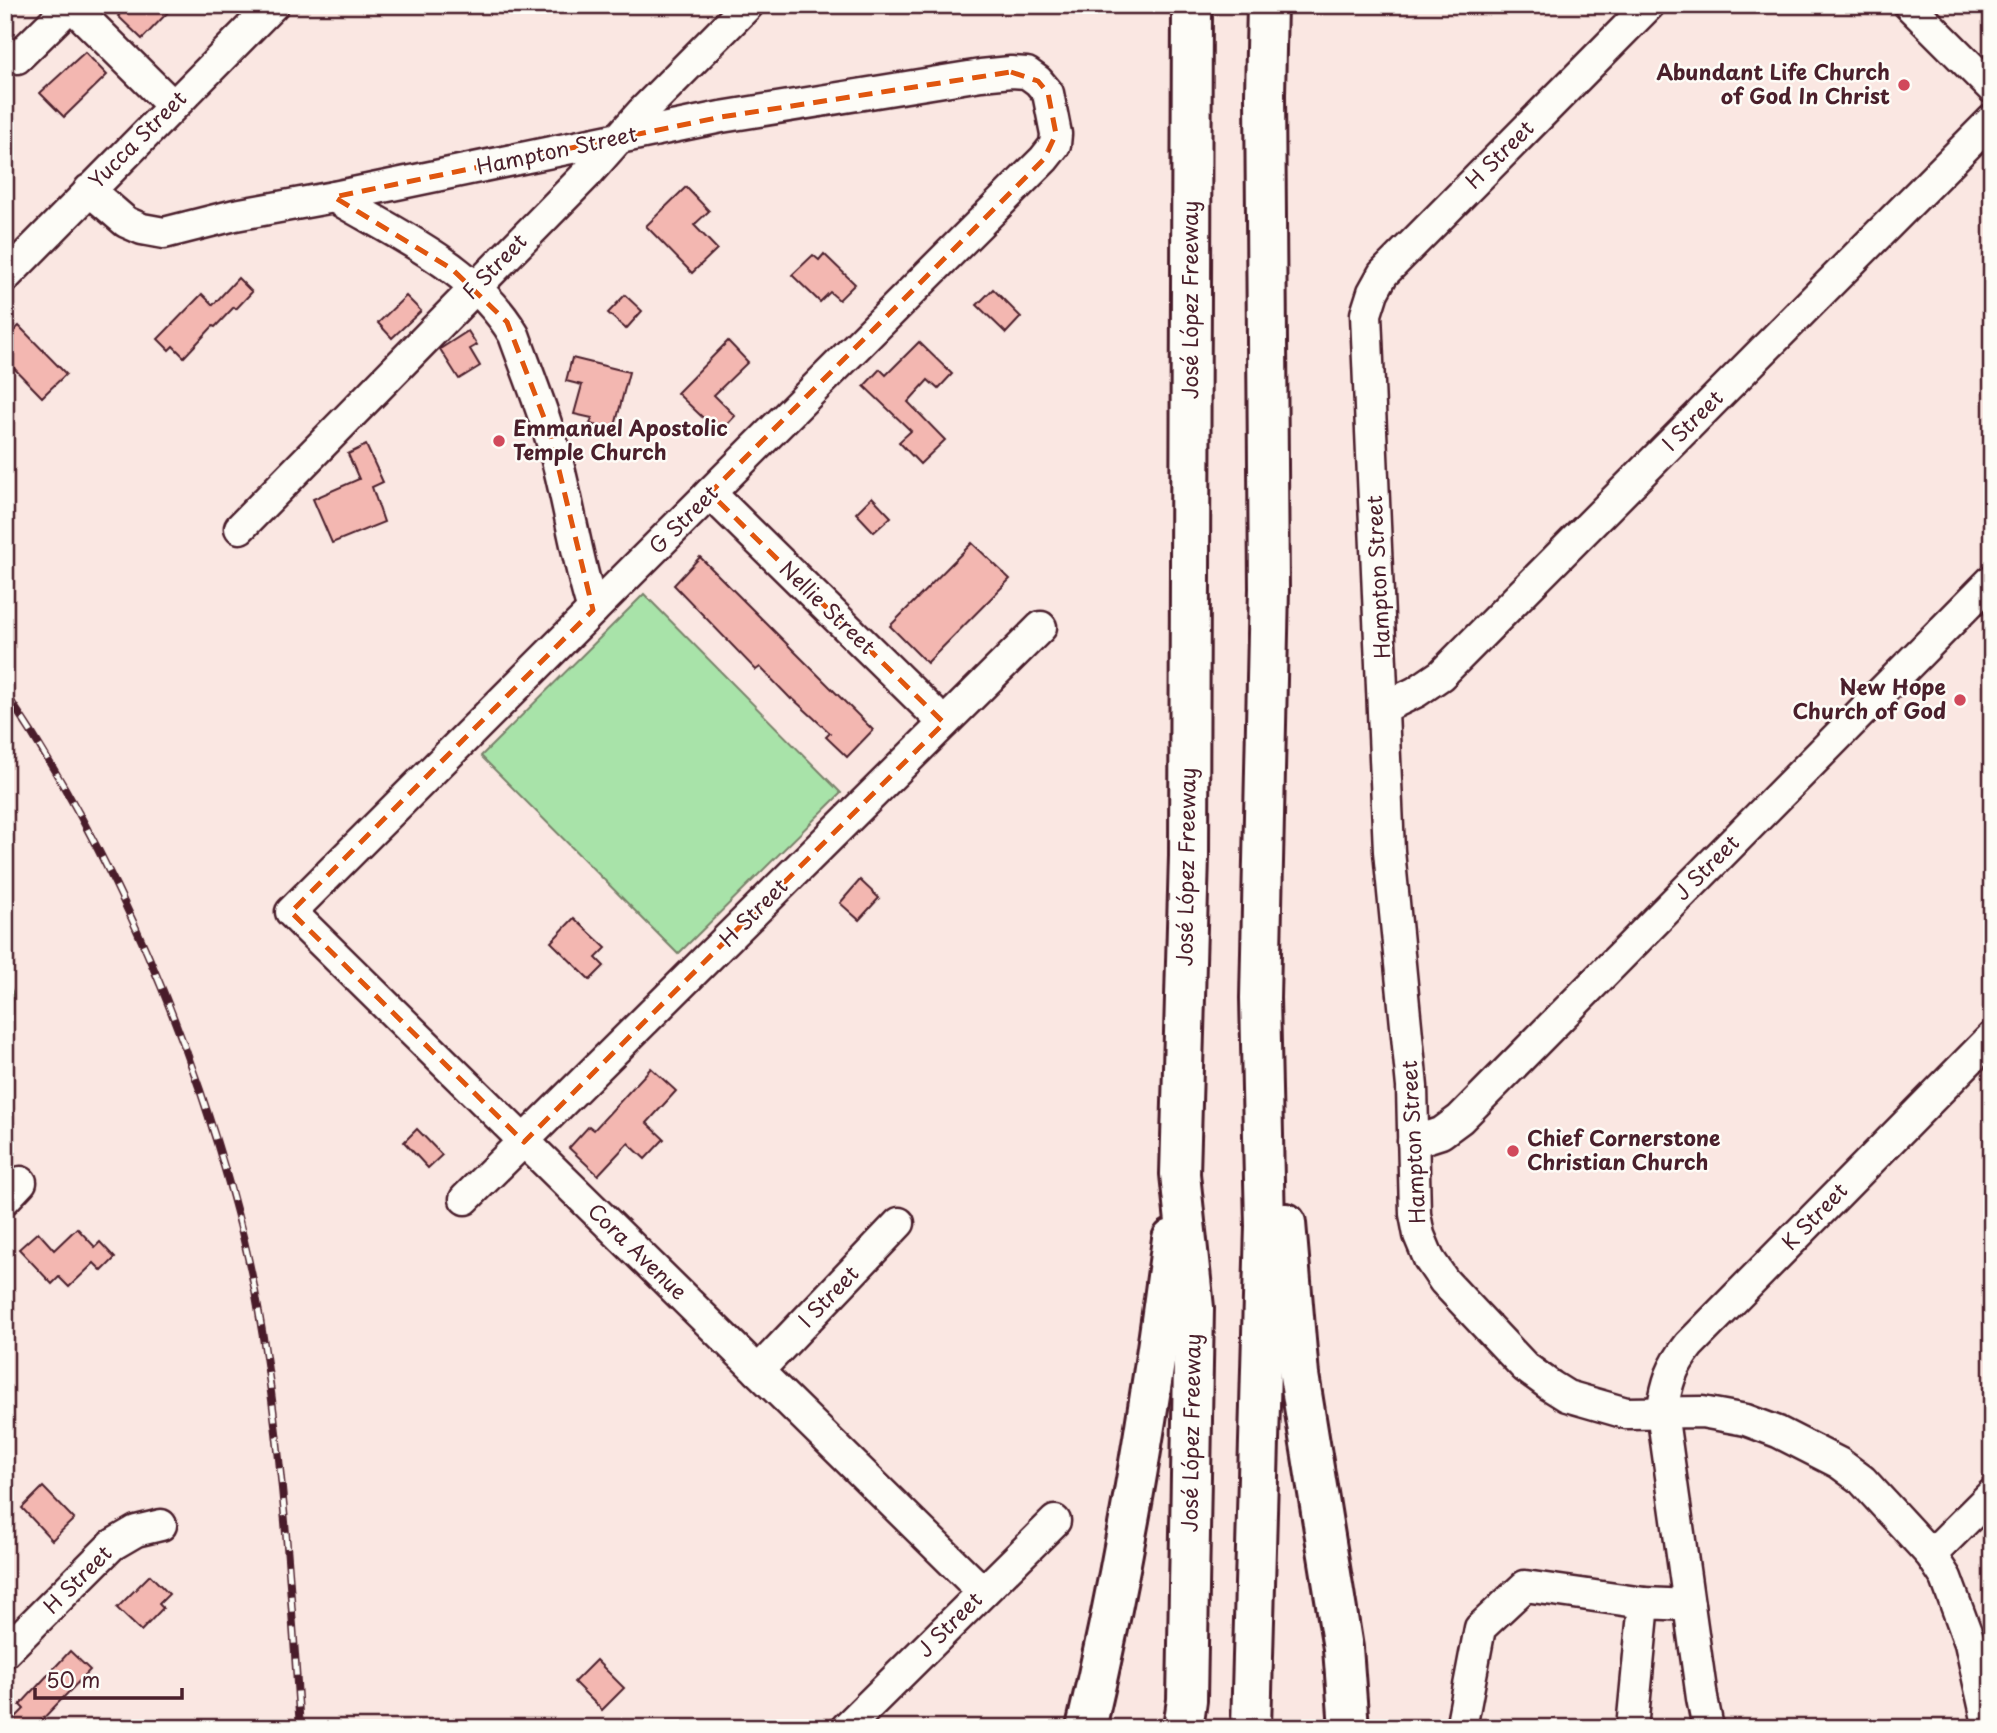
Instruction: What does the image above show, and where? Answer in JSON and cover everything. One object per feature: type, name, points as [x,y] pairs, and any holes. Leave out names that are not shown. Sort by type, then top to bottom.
[{"type":"highway","name":"José López Freeway","points":[[1183,1728],[1186,1700],[1194,1308],[1180,1174],[1189,856],[1192,5]]},
{"type":"highway","points":[[1251,1728],[1265,1226],[1261,1023],[1269,588],[1265,94],[1267,5]]},
{"type":"highway","points":[[1261,1023],[1281,1152],[1299,1376],[1343,1648],[1349,1728]]},
{"type":"highway","points":[[1086,1728],[1103,1653],[1148,1411],[1180,1174]]},
{"type":"street","points":[[17,58],[71,5],[173,106]]},
{"type":"street","name":"Yucca Street","points":[[8,268],[273,5]]},
{"type":"street","name":"F Street","points":[[240,528],[587,174],[748,5]]},
{"type":"street","name":"H Street","points":[[1367,314],[1373,292],[1383,274],[1649,5]]},
{"type":"street","points":[[1909,5],[1989,81]]},
{"type":"street","name":"Hampton Street","points":[[89,190],[126,222],[142,229],[164,233],[235,215],[722,117],[981,75],[1012,72],[1027,74],[1038,81]]},
{"type":"street","name":"G Street","points":[[291,912],[1044,159],[1055,145],[1056,134],[1048,93],[1038,81]]},
{"type":"street","name":"I Street","points":[[1385,707],[1441,675],[1992,120]]},
{"type":"street","points":[[334,197],[411,243],[476,287],[507,322],[550,433],[576,553],[593,610]]},
{"type":"street","name":"Hampton Street","points":[[1367,314],[1389,851],[1412,1087],[1415,1214],[1419,1235],[1429,1259],[1444,1281],[1525,1367],[1567,1396],[1626,1413],[1702,1412],[1746,1420],[1778,1432],[1839,1463],[1880,1497],[1931,1555],[1946,1578],[1970,1643],[1989,1728]]},
{"type":"street","name":"Nellie Street","points":[[710,493],[944,723]]},
{"type":"street","name":"J Street","points":[[1413,1142],[1441,1133],[1460,1119],[1992,580]]},
{"type":"street","name":"H Street","points":[[465,1199],[1041,627]]},
{"type":"street","name":"Cora Avenue","points":[[291,912],[983,1592]]},
{"type":"street","name":"K Street","points":[[1709,1728],[1662,1412],[1667,1383],[1674,1364],[1689,1345],[1992,1037]]},
{"type":"street","name":"I Street","points":[[758,1371],[899,1223]]},
{"type":"street","points":[[1931,1555],[1992,1494]]},
{"type":"street","name":"J Street","points":[[846,1728],[866,1688],[983,1592],[1055,1521]]},
{"type":"street","name":"H Street","points":[[5,1652],[112,1545],[136,1531],[161,1525]]},
{"type":"street","points":[[1461,1728],[1479,1628],[1525,1586],[1644,1603],[1689,1605]]},
{"type":"street","points":[[1632,1728],[1644,1603]]},
{"type":"highlighted area","points":[[1011,72],[1038,81],[1048,93],[1056,134],[1044,159],[710,493],[944,723],[524,1142],[291,912],[593,610],[550,433],[507,322],[452,269],[334,197],[721,117],[981,75]]},
{"type":"green space","points":[[644,594],[841,793],[678,954],[481,756]]},
{"type":"green space","points":[[5,975],[13,994],[9,1096],[5,1104]]},
{"type":"building","points":[[128,5],[175,5],[142,39],[118,16]]},
{"type":"building","points":[[85,52],[107,75],[64,117],[40,93]]},
{"type":"building","points":[[686,187],[709,211],[694,225],[717,249],[692,273],[646,226]]},
{"type":"building","points":[[824,254],[855,284],[839,300],[830,292],[820,302],[792,275],[813,255],[819,260]]},
{"type":"building","points":[[238,278],[252,292],[236,309],[234,307],[213,326],[184,357],[173,346],[169,350],[158,339],[202,294],[213,305]]},
{"type":"building","points":[[993,289],[1021,317],[1006,333],[977,305]]},
{"type":"building","points":[[625,295],[642,311],[626,329],[608,313]]},
{"type":"building","points":[[406,296],[421,311],[392,338],[378,323]]},
{"type":"building","points":[[19,326],[66,374],[42,397],[5,359],[5,339]]},
{"type":"building","points":[[468,331],[477,345],[470,349],[480,366],[459,379],[440,349]]},
{"type":"building","points":[[728,341],[748,362],[714,395],[735,416],[719,433],[677,393]]},
{"type":"building","points":[[919,342],[952,374],[938,389],[928,380],[908,402],[945,440],[920,464],[899,442],[911,431],[864,386],[880,369],[886,375]]},
{"type":"building","points":[[572,358],[629,372],[614,430],[590,424],[592,418],[574,414],[582,385],[566,381]]},
{"type":"building","points":[[366,445],[383,482],[372,487],[384,522],[332,543],[313,499],[359,479],[348,454]]},
{"type":"building","points":[[872,497],[891,517],[874,532],[856,513]]},
{"type":"building","points":[[972,543],[1010,579],[927,663],[890,626]]},
{"type":"building","points":[[700,557],[873,730],[847,757],[826,737],[830,733],[760,667],[756,670],[674,585]]},
{"type":"building","points":[[860,880],[879,898],[859,920],[840,903]]},
{"type":"building","points":[[574,918],[606,948],[596,958],[604,966],[590,980],[551,942]]},
{"type":"building","points":[[651,1068],[676,1091],[647,1123],[664,1139],[645,1159],[628,1143],[598,1175],[569,1148],[589,1126],[594,1130]]},
{"type":"building","points":[[417,1129],[442,1155],[428,1168],[404,1142]]},
{"type":"building","points":[[77,1228],[95,1247],[100,1242],[115,1258],[102,1271],[94,1263],[69,1287],[59,1277],[52,1284],[19,1249],[38,1232],[54,1250]]},
{"type":"building","points":[[43,1487],[74,1519],[52,1540],[22,1508]]},
{"type":"building","points":[[150,1575],[169,1594],[159,1604],[163,1608],[141,1631],[117,1608]]},
{"type":"building","points":[[70,1651],[90,1670],[34,1728],[5,1728],[24,1709],[20,1705]]},
{"type":"building","points":[[596,1660],[624,1688],[602,1710],[574,1682]]},
{"type":"railway","points":[[5,692],[64,786],[139,935],[181,1038],[231,1190],[255,1291],[272,1400],[284,1509],[300,1728]]},
{"type":"place","name":"Abundant Life Church of God In Christ","points":[[1904,85]]},
{"type":"place","name":"Emmanuel Apostolic Temple Church","points":[[499,441]]},
{"type":"place","name":"New Hope Church of God","points":[[1960,700]]},
{"type":"place","name":"Chief Cornerstone Christian Church","points":[[1513,1151]]}]
